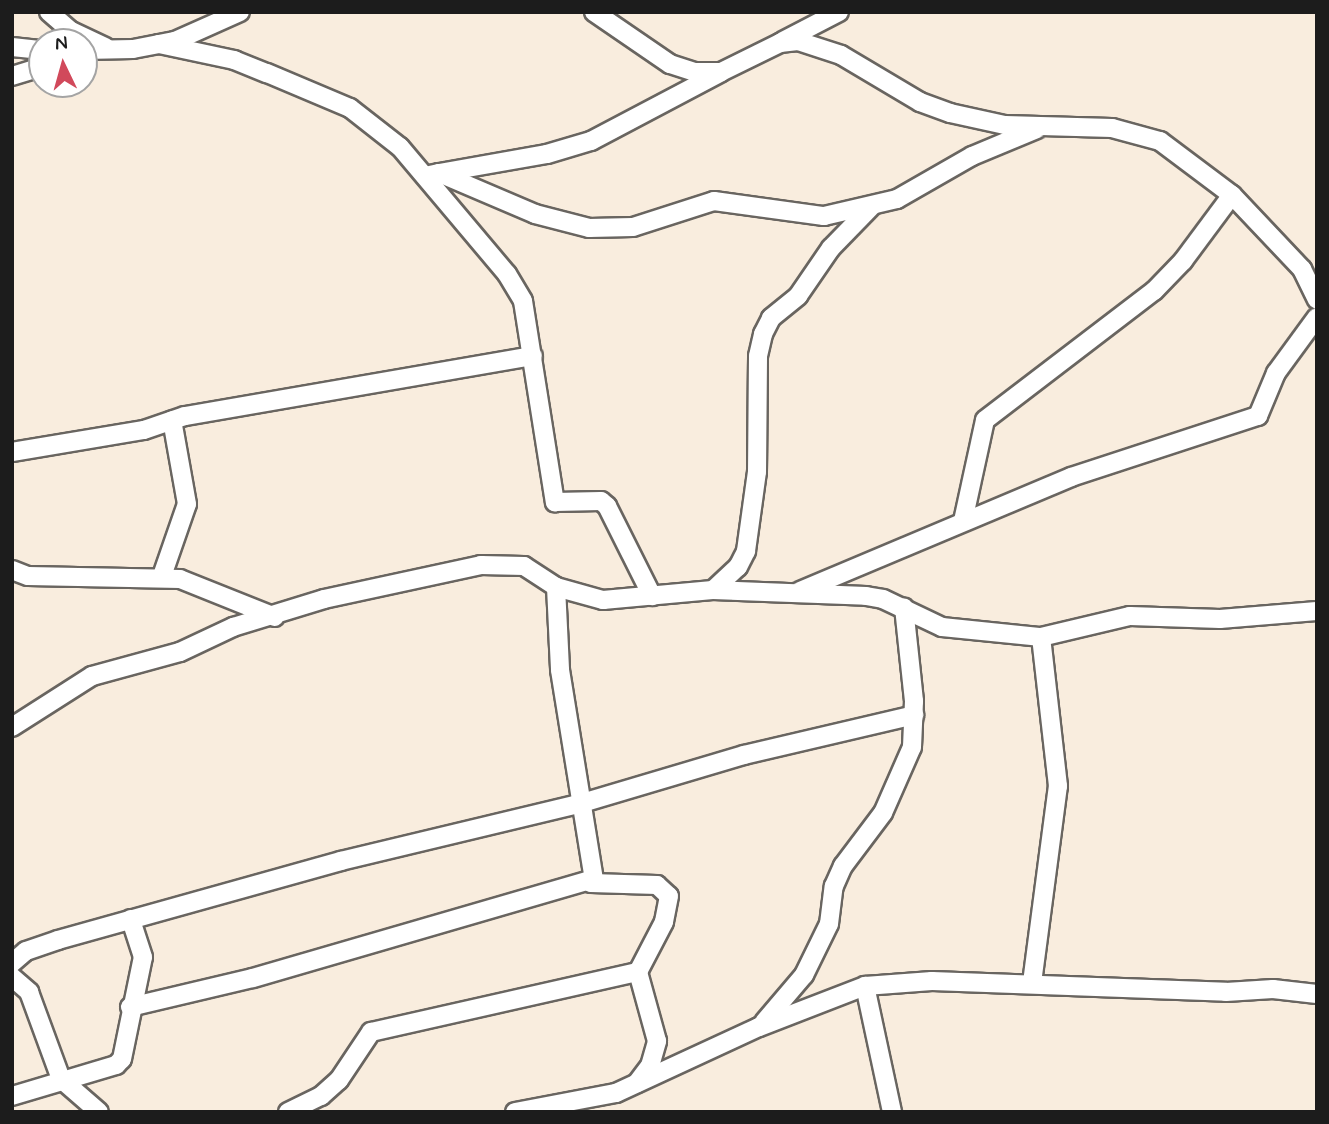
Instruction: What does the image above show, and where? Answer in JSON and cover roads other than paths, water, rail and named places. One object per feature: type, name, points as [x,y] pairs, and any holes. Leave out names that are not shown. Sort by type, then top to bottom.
[{"type":"street","points":[[49,12],[71,31],[108,48]]},
{"type":"street","points":[[98,55],[159,44],[200,32],[240,12]]},
{"type":"street","points":[[594,12],[670,64],[695,72],[721,72]]},
{"type":"street","points":[[432,174],[547,155],[591,141],[839,12]]},
{"type":"street","points":[[780,43],[816,44],[950,113],[1041,128],[1137,132],[1160,141],[1232,195],[1302,269],[1317,300]]},
{"type":"street","points":[[159,44],[234,60],[350,108],[385,133],[432,174],[518,290],[533,356],[555,502],[601,501],[607,506],[652,596]]},
{"type":"street","points":[[98,49],[133,49]]},
{"type":"street","points":[[432,174],[535,214],[589,228],[634,227],[713,201],[812,216],[897,199],[972,156],[1041,128]]},
{"type":"street","points":[[963,521],[985,421],[1154,291],[1183,261],[1232,195]]},
{"type":"street","points":[[713,590],[738,567],[746,551],[758,459],[758,356],[763,334],[771,318],[798,296],[831,248],[872,206]]},
{"type":"street","points":[[797,593],[1071,477],[1258,416],[1276,373],[1317,317]]},
{"type":"street","points":[[12,452],[144,430],[172,420],[533,356]]},
{"type":"street","points":[[162,576],[187,504],[172,420]]},
{"type":"street","points":[[12,727],[92,676],[180,652],[223,630],[275,617],[324,599],[481,565],[524,566],[556,587],[603,600],[713,590],[883,598],[942,627],[1041,638],[1130,616],[1220,619],[1317,611]]},
{"type":"street","points":[[12,570],[29,576],[162,576],[199,584],[275,617]]},
{"type":"street","points":[[556,587],[560,670],[594,879],[591,883],[599,886],[657,885],[669,896],[664,922],[638,972],[657,1041],[650,1066],[634,1086]]},
{"type":"street","points":[[759,1027],[804,975],[822,942],[843,866],[883,813],[912,747],[914,715],[904,608]]},
{"type":"street","points":[[1032,983],[1058,786],[1041,638]]},
{"type":"street","points":[[12,963],[26,951],[131,919],[354,858],[582,803],[744,755],[914,715]]},
{"type":"street","points":[[130,1007],[253,978],[594,879]]},
{"type":"street","points":[[12,1096],[61,1079],[116,1065],[122,1059],[130,1007],[143,957],[131,919]]},
{"type":"street","points":[[288,1112],[321,1096],[339,1080],[371,1032],[638,972]]},
{"type":"street","points":[[12,977],[29,992],[61,1079],[99,1112]]},
{"type":"street","points":[[515,1112],[587,1101],[634,1086],[759,1027],[865,986],[932,981],[1317,994]]},
{"type":"street","points":[[865,986],[891,1112]]}]
